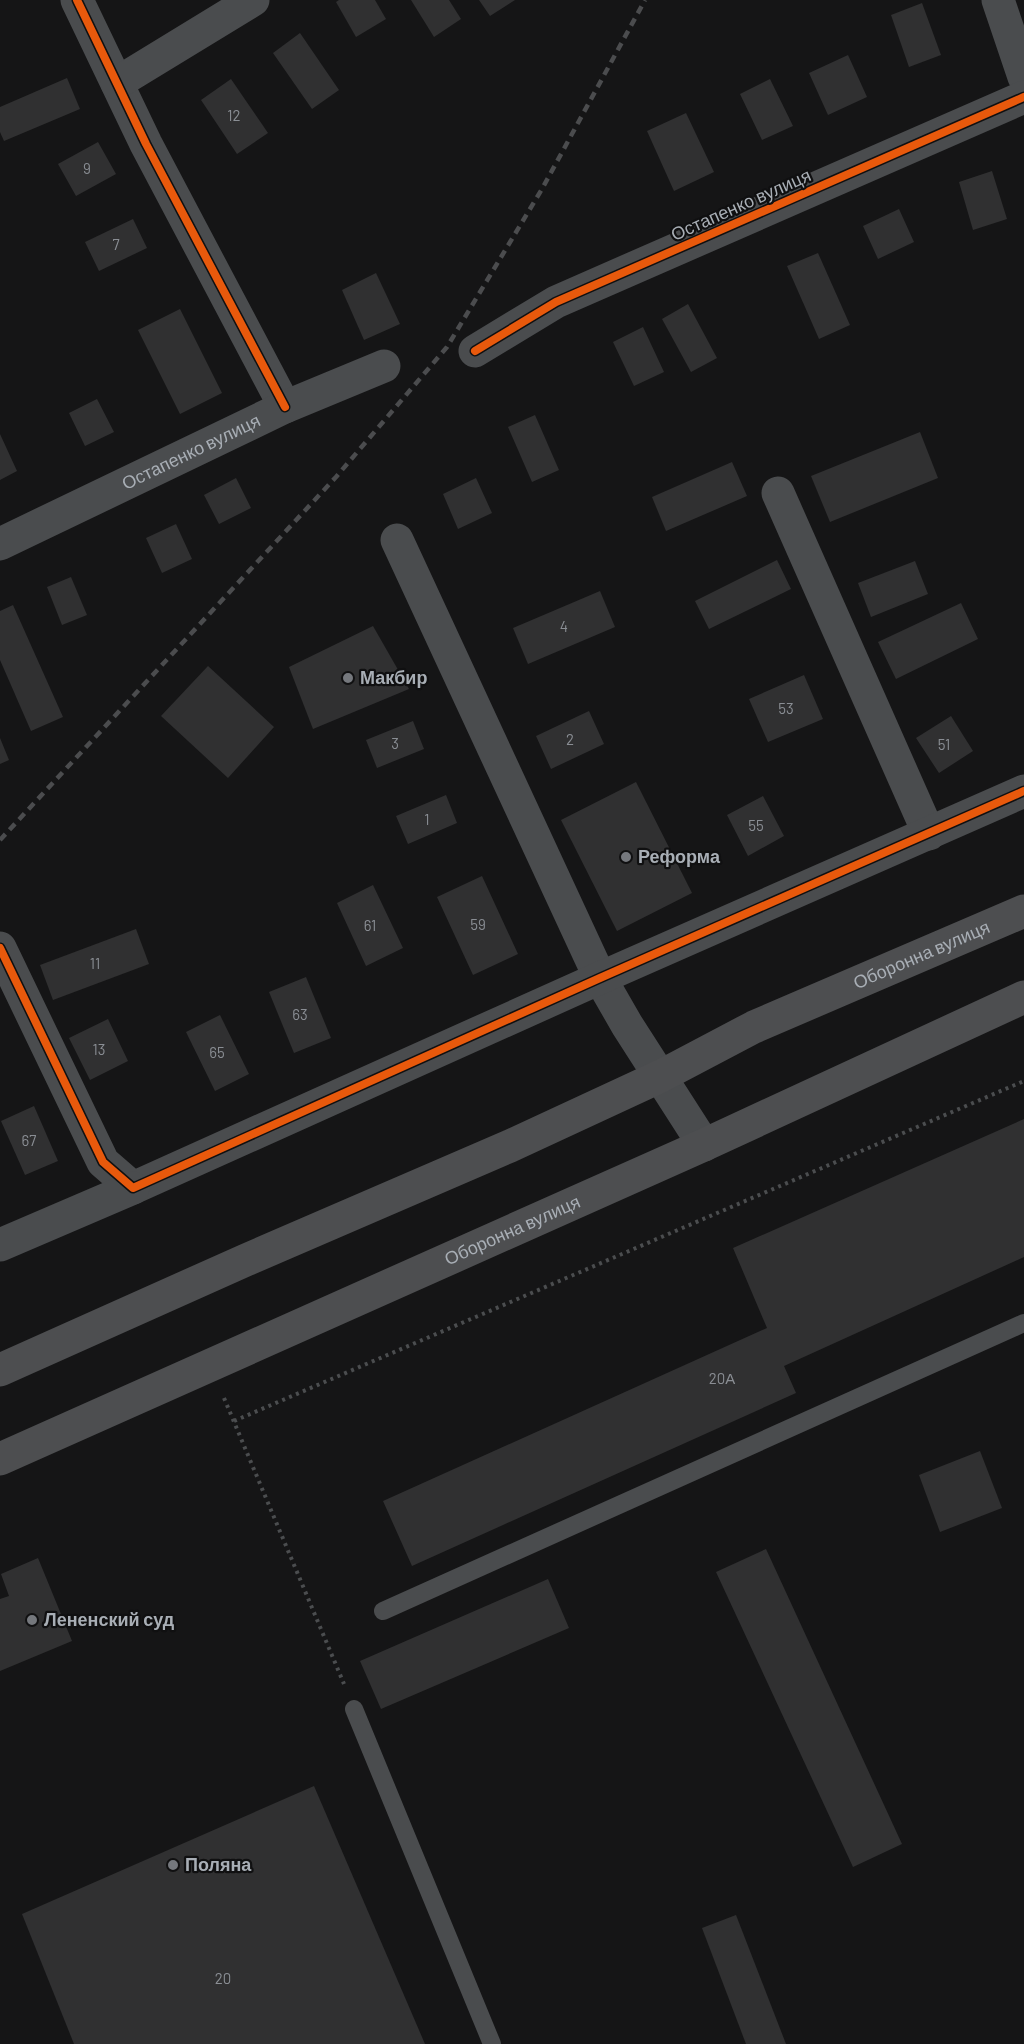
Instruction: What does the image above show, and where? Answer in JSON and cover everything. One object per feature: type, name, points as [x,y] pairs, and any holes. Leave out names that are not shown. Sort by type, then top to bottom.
[{"type":"main road","name":"Оборонна вулиця","points":[[0,1370],[510,1146],[661,1076],[753,1027],[1024,911]]},
{"type":"main road","name":"Оборонна вулиця","points":[[0,1459],[1024,998]]},
{"type":"street","points":[[77,0],[146,144],[285,407]]},
{"type":"street","points":[[117,83],[253,0]]},
{"type":"street","points":[[998,0],[1024,77]]},
{"type":"street","name":"Остапенко вулиця","points":[[475,351],[556,302],[1024,97]]},
{"type":"street","name":"Остапенко вулиця","points":[[0,544],[285,407],[384,366]]},
{"type":"street","points":[[778,493],[929,834]]},
{"type":"street","points":[[397,540],[600,978],[627,1025],[704,1144]]},
{"type":"street","points":[[0,1245],[1024,791]]},
{"type":"street","points":[[0,948],[103,1162],[133,1188]]},
{"type":"lane","points":[[383,1611],[1024,1323]]},
{"type":"lane","points":[[354,1709],[492,2044]]},
{"type":"path","points":[[234,1421],[1024,1081]]},
{"type":"path","points":[[209,1364],[354,1709]]},
{"type":"building","points":[[339,0],[375,0],[386,19],[356,37],[336,2]]},
{"type":"building","points":[[411,0],[449,0],[461,19],[434,37]]},
{"type":"building","points":[[479,0],[515,0],[490,16]]},
{"type":"building","points":[[922,3],[941,55],[909,67],[891,15]]},
{"type":"building","points":[[300,33],[339,90],[312,109],[273,53]]},
{"type":"building","points":[[848,55],[867,97],[828,115],[809,73]]},
{"type":"building","points":[[67,78],[80,109],[4,141],[0,132],[0,107]]},
{"type":"building","points":[[231,79],[268,133],[237,154],[201,100]]},
{"type":"building","points":[[770,79],[793,126],[762,140],[740,94]]},
{"type":"building","points":[[686,113],[714,172],[674,191],[647,131]]},
{"type":"building","points":[[98,142],[116,174],[76,196],[58,164]]},
{"type":"building","points":[[992,171],[1007,219],[973,230],[959,182]]},
{"type":"building","points":[[899,209],[914,242],[878,259],[863,226]]},
{"type":"building","points":[[133,219],[147,248],[99,271],[85,242]]},
{"type":"building","points":[[818,253],[850,325],[819,339],[787,266]]},
{"type":"building","points":[[376,273],[400,324],[364,340],[342,290]]},
{"type":"building","points":[[688,304],[717,358],[691,372],[662,319]]},
{"type":"building","points":[[180,309],[222,393],[180,414],[138,330]]},
{"type":"building","points":[[643,327],[664,372],[634,386],[613,342]]},
{"type":"building","points":[[97,399],[114,432],[85,446],[69,413]]},
{"type":"building","points":[[535,415],[559,470],[532,482],[508,427]]},
{"type":"building","points":[[920,432],[938,478],[830,522],[811,476]]},
{"type":"building","points":[[0,434],[17,471],[0,480]]},
{"type":"building","points":[[732,462],[747,496],[666,531],[652,497]]},
{"type":"building","points":[[236,478],[251,508],[219,524],[204,495]]},
{"type":"building","points":[[476,478],[492,513],[458,529],[443,494]]},
{"type":"building","points":[[176,524],[192,559],[162,573],[146,538]]},
{"type":"building","points":[[777,560],[791,589],[709,629],[695,601]]},
{"type":"building","points":[[915,561],[928,594],[871,617],[858,583]]},
{"type":"building","points":[[71,577],[87,615],[62,625],[47,587]]},
{"type":"building","points":[[600,591],[615,627],[528,664],[513,628]]},
{"type":"building","points":[[961,603],[978,639],[896,679],[878,642]]},
{"type":"building","points":[[13,605],[63,717],[31,731],[0,660],[0,611]]},
{"type":"building","name":"Макбир","points":[[373,626],[409,689],[313,729],[289,667]]},
{"type":"building","points":[[208,666],[274,727],[228,778],[161,716]]},
{"type":"building","points":[[804,675],[823,719],[768,742],[749,699]]},
{"type":"building","points":[[589,711],[604,744],[551,769],[536,736]]},
{"type":"building","points":[[951,716],[973,751],[939,773],[916,738]]},
{"type":"building","points":[[413,721],[424,749],[377,768],[366,740]]},
{"type":"building","points":[[0,738],[9,760],[0,764]]},
{"type":"building","name":"Реформа","points":[[636,782],[692,893],[617,931],[561,820]]},
{"type":"building","points":[[446,795],[457,823],[408,844],[396,816]]},
{"type":"building","points":[[763,796],[784,836],[748,856],[727,815]]},
{"type":"building","points":[[482,876],[518,954],[473,975],[437,897]]},
{"type":"building","points":[[373,885],[403,948],[366,966],[337,903]]},
{"type":"building","points":[[136,929],[149,964],[53,1000],[40,965]]},
{"type":"building","points":[[306,977],[331,1038],[294,1053],[269,992]]},
{"type":"building","points":[[220,1015],[249,1074],[215,1091],[186,1032]]},
{"type":"building","points":[[108,1019],[128,1061],[90,1080],[69,1038]]},
{"type":"building","points":[[34,1106],[58,1161],[25,1175],[1,1121]]},
{"type":"building","points":[[1024,1119],[1024,1257],[784,1366],[796,1393],[412,1566],[383,1501],[767,1328],[733,1248]]},
{"type":"building","points":[[980,1451],[1002,1508],[940,1532],[919,1475]]},
{"type":"building","points":[[766,1549],[902,1844],[853,1867],[716,1572]]},
{"type":"building","name":"Лененский суд","points":[[38,1558],[72,1641],[0,1671],[0,1599],[9,1596],[1,1574]]},
{"type":"building","points":[[548,1579],[569,1628],[381,1709],[360,1661]]},
{"type":"building","points":[[314,1786],[425,2044],[74,2044],[22,1914]]},
{"type":"building","points":[[736,1915],[786,2044],[746,2044],[702,1928]]},
{"type":"railway","points":[[0,840],[336,477],[447,347],[542,189],[645,0]]},
{"type":"cycle path","points":[[77,0],[146,144],[285,407]]},
{"type":"cycle path","points":[[475,351],[556,302],[1024,97]]},
{"type":"cycle path","points":[[0,948],[103,1162],[133,1188],[1024,791]]},
{"type":"place","name":"Макбир","points":[[348,678]]},
{"type":"place","name":"Реформа","points":[[626,857]]},
{"type":"place","name":"Лененский суд","points":[[32,1620]]},
{"type":"place","name":"Поляна","points":[[173,1865]]}]
